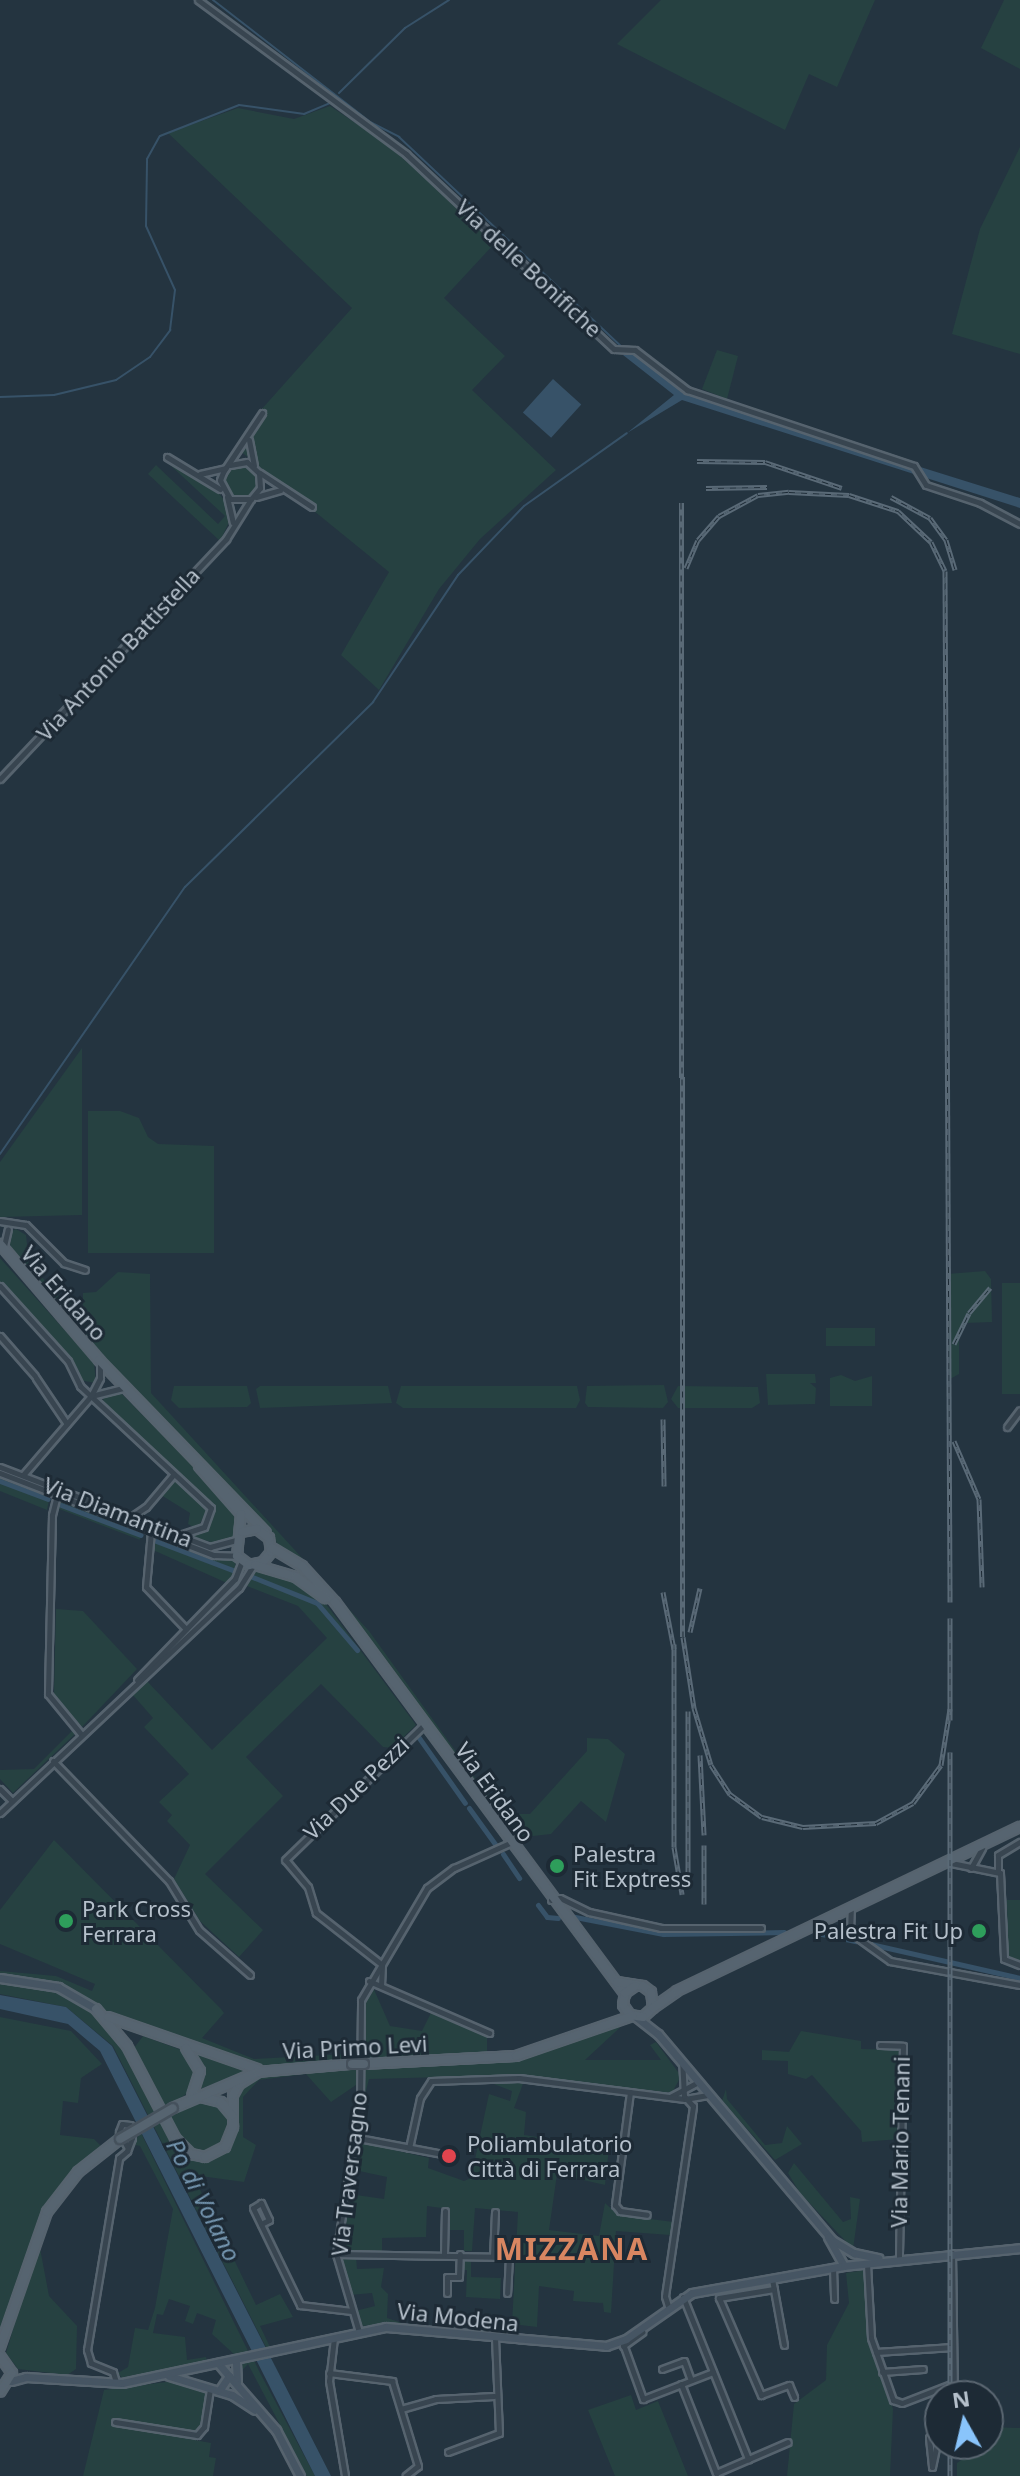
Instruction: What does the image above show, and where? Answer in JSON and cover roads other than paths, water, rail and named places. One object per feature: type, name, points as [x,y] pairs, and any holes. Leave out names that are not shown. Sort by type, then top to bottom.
[{"type":"main road","name":"Via Eridano","points":[[2,1247],[99,1360],[266,1533],[272,1548],[305,1570],[351,1624],[507,1846],[613,1980],[634,2016],[658,2034],[825,2232],[838,2244],[865,2256],[896,2259]]},
{"type":"main road","name":"Via Eridano","points":[[197,1462],[238,1508],[240,1559],[306,1583],[351,1624]]},
{"type":"main road","points":[[239,1536],[257,1529],[266,1533]]},
{"type":"main road","points":[[254,1565],[267,1560],[272,1548]]},
{"type":"main road","points":[[634,2016],[652,2009],[677,1991],[951,1863],[1018,1828]]},
{"type":"main road","points":[[0,1978],[58,1987],[126,2026],[262,2071]]},
{"type":"main road","points":[[613,1980],[649,1990],[677,1991]]},
{"type":"main road","points":[[624,1998],[635,1986]]},
{"type":"main road","name":"Via Eridano","points":[[649,1990],[658,2034]]},
{"type":"main road","name":"Via Primo Levi","points":[[603,2024],[624,1998]]},
{"type":"main road","points":[[96,2009],[131,2053],[184,2150],[198,2156],[219,2152],[230,2140],[235,2090],[262,2071]]},
{"type":"main road","name":"Via Primo Levi","points":[[2,2344],[47,2212],[82,2168],[120,2139],[173,2108],[262,2071],[516,2056],[634,2016]]},
{"type":"main road","points":[[126,2026],[131,2053]]},
{"type":"main road","points":[[131,2053],[135,2039],[149,2034]]},
{"type":"main road","points":[[174,2042],[194,2055],[200,2071],[197,2088],[183,2103]]},
{"type":"main road","points":[[197,2096],[221,2102],[232,2116]]},
{"type":"main road","name":"Via Eridano","points":[[825,2232],[844,2266]]},
{"type":"main road","points":[[838,2244],[844,2266]]},
{"type":"main road","name":"Via Modena","points":[[11,2381],[26,2377],[116,2383],[241,2360],[359,2332],[412,2327],[583,2348],[622,2344],[683,2296],[844,2266],[952,2252],[1020,2248]]},
{"type":"main road","points":[[819,2270],[834,2253]]},
{"type":"main road","points":[[0,2392],[11,2381],[11,2368],[2,2358],[2,2344]]},
{"type":"main road","points":[[214,2391],[241,2360]]},
{"type":"main road","points":[[238,2384],[241,2360]]},
{"type":"main road","points":[[218,2363],[269,2422],[300,2476]]},
{"type":"main road","points":[[206,2365],[202,2384],[243,2400],[269,2422]]},
{"type":"main road","name":"Via Modena","points":[[11,2368],[26,2377]]},
{"type":"main road","name":"Via Modena","points":[[159,2376],[202,2384]]},
{"type":"street","name":"Via delle Bonifiche","points":[[198,0],[406,154],[620,351],[631,349],[687,390],[917,468],[924,483],[987,506],[1020,524]]},
{"type":"street","points":[[232,526],[224,494],[228,466],[262,413]]},
{"type":"street","points":[[249,435],[254,467]]},
{"type":"street","points":[[167,457],[239,502],[285,490]]},
{"type":"street","points":[[195,475],[242,461],[312,507]]},
{"type":"street","name":"Via Antonio Battistella","points":[[0,779],[226,539],[261,484],[259,473]]},
{"type":"street","name":"Via Eridano","points":[[1,1222],[16,1222],[36,1231],[64,1263],[85,1270]]},
{"type":"street","name":"Via Eridano","points":[[0,1232],[16,1222]]},
{"type":"street","name":"Via Eridano","points":[[2,1247],[8,1229]]},
{"type":"street","points":[[0,1286],[68,1361],[77,1382],[212,1512],[204,1527],[179,1535]]},
{"type":"street","points":[[0,1336],[35,1377],[67,1424]]},
{"type":"street","points":[[23,1475],[91,1396],[100,1378],[99,1360]]},
{"type":"street","points":[[91,1396],[106,1388],[125,1388]]},
{"type":"street","points":[[1007,1427],[1020,1410]]},
{"type":"street","name":"Via Diamantina","points":[[0,1467],[131,1517],[151,1528],[214,1548],[239,1536]]},
{"type":"street","name":"Via Diamantina","points":[[0,1473],[151,1528],[214,1555],[240,1559]]},
{"type":"street","points":[[131,1517],[146,1507],[174,1474]]},
{"type":"street","points":[[57,1495],[52,1515],[48,1694],[81,1734]]},
{"type":"street","points":[[146,1507],[151,1528],[146,1587],[191,1634]]},
{"type":"street","points":[[137,1681],[232,1582],[240,1559]]},
{"type":"street","points":[[0,1813],[239,1588],[254,1565]]},
{"type":"street","points":[[232,1582],[239,1588]]},
{"type":"street","name":"Via Due Pezzi","points":[[381,1963],[316,1913],[308,1887],[285,1863],[289,1853],[423,1726]]},
{"type":"street","points":[[53,1761],[169,1881],[199,1930],[250,1975]]},
{"type":"street","points":[[0,1789],[12,1801]]},
{"type":"street","points":[[1020,1842],[998,1855],[1004,1959],[1020,1965]]},
{"type":"street","name":"Via Traversagno","points":[[359,2332],[336,2254],[360,2090],[360,2008],[369,1981],[431,1884],[461,1865],[497,1853],[507,1846]]},
{"type":"street","points":[[971,1869],[982,1848]]},
{"type":"street","points":[[951,1863],[998,1872]]},
{"type":"street","points":[[551,1900],[560,1898],[589,1912],[661,1928],[761,1928]]},
{"type":"street","points":[[851,1910],[851,1933]]},
{"type":"street","points":[[814,1927],[851,1933],[890,1961],[1020,1985]]},
{"type":"street","points":[[381,1963],[382,1986]]},
{"type":"street","points":[[369,1981],[489,2033]]},
{"type":"street","name":"Via Mario Tenani","points":[[880,2045],[903,2046],[896,2259]]},
{"type":"street","points":[[682,2062],[685,2099]]},
{"type":"street","points":[[409,2148],[420,2098],[431,2081],[519,2078],[692,2102],[665,2308]]},
{"type":"street","points":[[669,2097],[698,2082]]},
{"type":"street","points":[[693,2096],[698,2082]]},
{"type":"street","points":[[630,2092],[615,2205],[620,2211],[647,2215]]},
{"type":"street","points":[[685,2099],[710,2095]]},
{"type":"street","points":[[353,2137],[442,2154]]},
{"type":"street","points":[[116,2383],[113,2372],[91,2363],[87,2350],[119,2158],[128,2148]]},
{"type":"street","points":[[444,2254],[445,2211]]},
{"type":"street","points":[[493,2256],[495,2212]]},
{"type":"street","points":[[261,2224],[300,2305],[352,2311]]},
{"type":"street","points":[[952,2252],[954,2380]]},
{"type":"street","points":[[336,2254],[509,2257],[507,2293]]},
{"type":"street","points":[[447,2293],[447,2277],[459,2277],[460,2254]]},
{"type":"street","points":[[867,2263],[876,2352],[882,2372],[899,2403],[924,2394]]},
{"type":"street","points":[[833,2268],[834,2299]]},
{"type":"street","points":[[772,2279],[784,2345]]},
{"type":"street","points":[[729,2286],[730,2296]]},
{"type":"street","points":[[774,2289],[719,2298],[761,2395],[789,2385],[794,2397]]},
{"type":"street","points":[[683,2296],[748,2459]]},
{"type":"street","points":[[334,2338],[329,2373],[345,2476]]},
{"type":"street","points":[[448,2452],[498,2434],[495,2339]]},
{"type":"street","points":[[622,2344],[643,2399],[713,2372]]},
{"type":"street","points":[[876,2352],[953,2347]]},
{"type":"street","points":[[662,2369],[684,2361],[691,2380]]},
{"type":"street","points":[[882,2372],[923,2369]]},
{"type":"street","points":[[329,2373],[391,2380],[418,2466],[405,2476]]},
{"type":"street","points":[[681,2384],[716,2473],[788,2442]]},
{"type":"street","points":[[115,2422],[197,2435],[204,2429],[214,2391]]},
{"type":"street","points":[[401,2409],[436,2399],[495,2395]]},
{"type":"street","points":[[940,2428],[932,2467],[929,2438],[940,2428]]},
{"type":"water","points":[[632,351],[683,393],[1020,498],[1020,508],[682,400],[627,433],[674,395],[623,355]]},
{"type":"water","points":[[553,379],[581,404],[551,438],[523,412]]},
{"type":"water","name":"Po di Volano","points":[[0,1995],[66,2007],[112,2046],[331,2476],[315,2476],[100,2051],[68,2024],[0,2009]]},
{"type":"waterway","points":[[213,0],[370,122],[399,137],[629,354]]},
{"type":"waterway","points":[[339,93],[405,28],[449,0]]},
{"type":"waterway","points":[[0,397],[54,395],[116,380],[150,357],[170,330],[175,290],[146,226],[147,159],[160,136],[239,105],[304,114],[330,103]]},
{"type":"waterway","points":[[0,1154],[185,887],[373,702],[458,575],[524,506],[627,433]]},
{"type":"waterway","points":[[0,1481],[48,1499]]},
{"type":"waterway","points":[[61,1505],[141,1535]]},
{"type":"waterway","points":[[156,1541],[235,1571]]},
{"type":"waterway","points":[[250,1576],[317,1603],[357,1650]]},
{"type":"waterway","points":[[417,1735],[465,1803]]},
{"type":"waterway","points":[[469,1808],[498,1848]]},
{"type":"waterway","points":[[503,1854],[519,1878]]},
{"type":"waterway","points":[[538,1905],[547,1917],[558,1918]]},
{"type":"waterway","points":[[570,1916],[663,1934],[784,1932]]},
{"type":"waterway","points":[[817,1933],[856,1941]]},
{"type":"waterway","points":[[866,1943],[1020,1978]]},
{"type":"railway","points":[[697,461],[765,462],[842,488]]},
{"type":"railway","points":[[706,488],[767,487]]},
{"type":"railway","points":[[686,568],[698,540],[719,516],[758,495],[789,492],[849,495],[898,511],[931,542],[945,571],[950,1602]]},
{"type":"railway","points":[[891,497],[930,518],[946,540],[955,570]]},
{"type":"railway","points":[[681,503],[683,1637],[694,1708],[711,1765],[730,1794],[762,1817],[803,1827],[876,1823],[913,1803],[941,1765],[950,1709]]},
{"type":"railway","points":[[954,1344],[969,1313],[990,1288]]},
{"type":"railway","points":[[663,1419],[664,1486]]},
{"type":"railway","points":[[954,1441],[979,1499],[982,1587]]},
{"type":"railway","points":[[690,1632],[700,1588]]},
{"type":"railway","points":[[663,1592],[674,1649]]},
{"type":"railway","points":[[950,1618],[950,1720]]},
{"type":"railway","points":[[674,1644],[674,1847],[682,1894]]},
{"type":"railway","points":[[688,1711],[688,1883]]},
{"type":"railway","points":[[950,1752],[950,2380]]},
{"type":"railway","points":[[700,1755],[704,1835]]},
{"type":"railway","points":[[704,1845],[704,1904]]},
{"type":"railway","points":[[950,2460],[950,2476]]},
{"type":"place","name":"Palestra Fit Exptress","points":[[557,1866]]},
{"type":"place","name":"Park Cross Ferrara","points":[[66,1921]]},
{"type":"place","name":"Palestra Fit Up","points":[[979,1931]]},
{"type":"place","name":"Poliambulatorio Città di Ferrara","points":[[449,2156]]},
{"type":"district","name":"MIZZANA","points":[[572,2249]]}]
